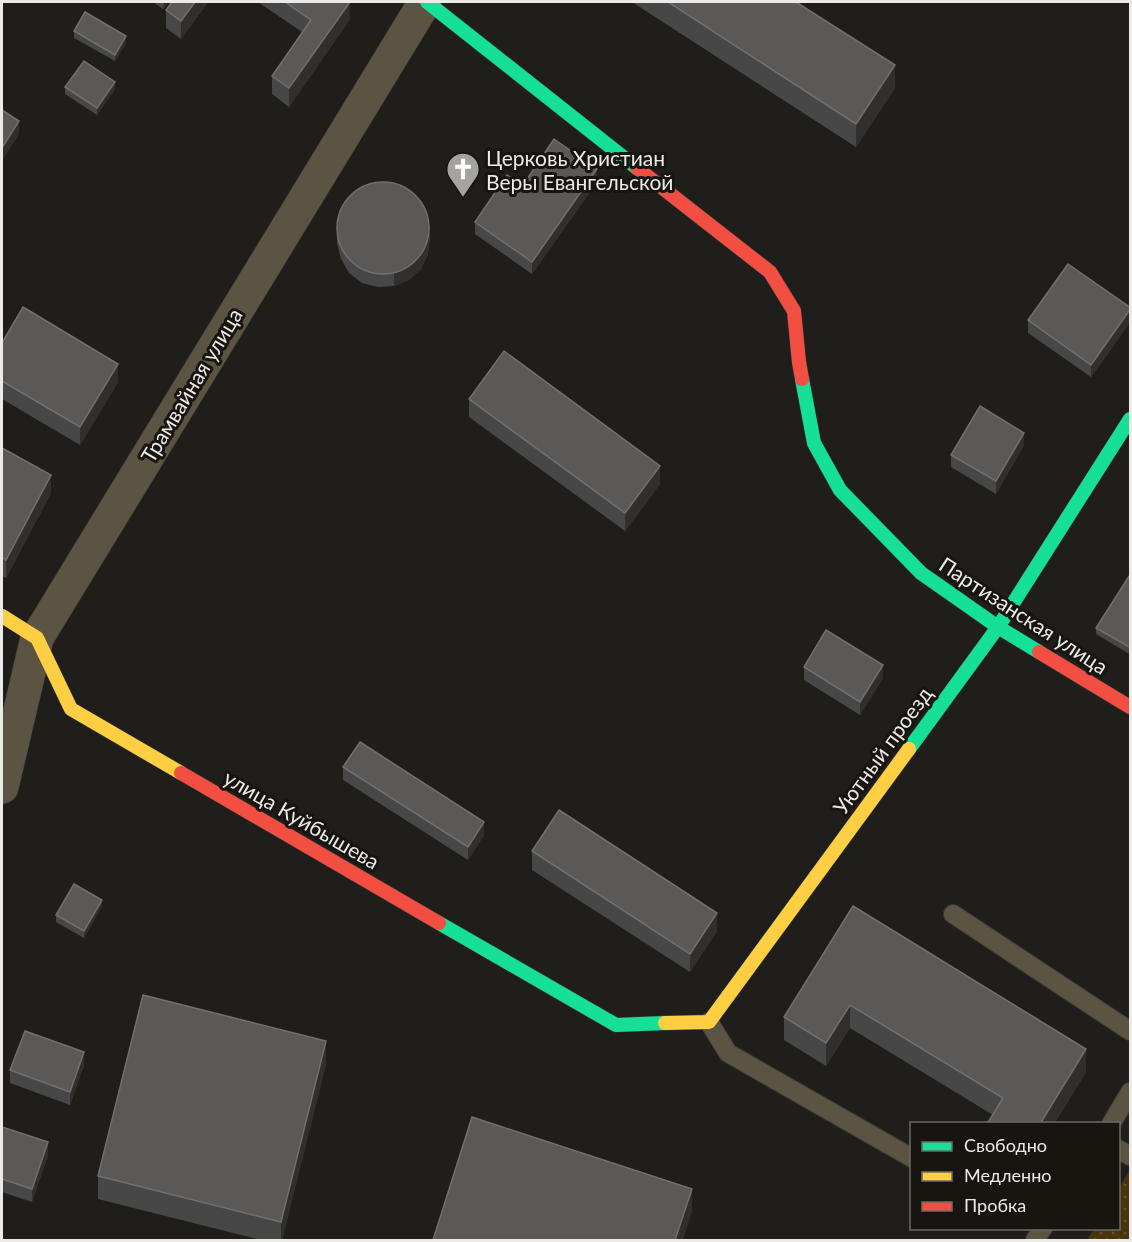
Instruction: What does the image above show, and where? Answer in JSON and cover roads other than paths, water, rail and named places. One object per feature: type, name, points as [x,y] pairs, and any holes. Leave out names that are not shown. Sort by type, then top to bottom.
[{"type":"street","name":"Партизанская улица","points":[[426,2],[770,272],[794,311],[799,362],[814,443],[840,490],[921,573],[998,627],[1131,707]]},
{"type":"street","name":"Трамвайная улица","points":[[2,787],[37,638],[426,2]]},
{"type":"street","name":"Уютный проезд","points":[[709,1022],[998,627],[1131,419]]},
{"type":"street","points":[[2,616],[37,638]]},
{"type":"street","name":"улица Куйбышева","points":[[37,638],[71,709],[616,1025],[709,1022]]},
{"type":"lane","points":[[953,914],[1131,1031]]},
{"type":"lane","points":[[709,1022],[728,1053],[910,1157]]},
{"type":"lane","points":[[1112,1122],[1131,1092]]},
{"type":"place","name":"Церковь Христиан Веры Евангельской","points":[[463,198]]}]
